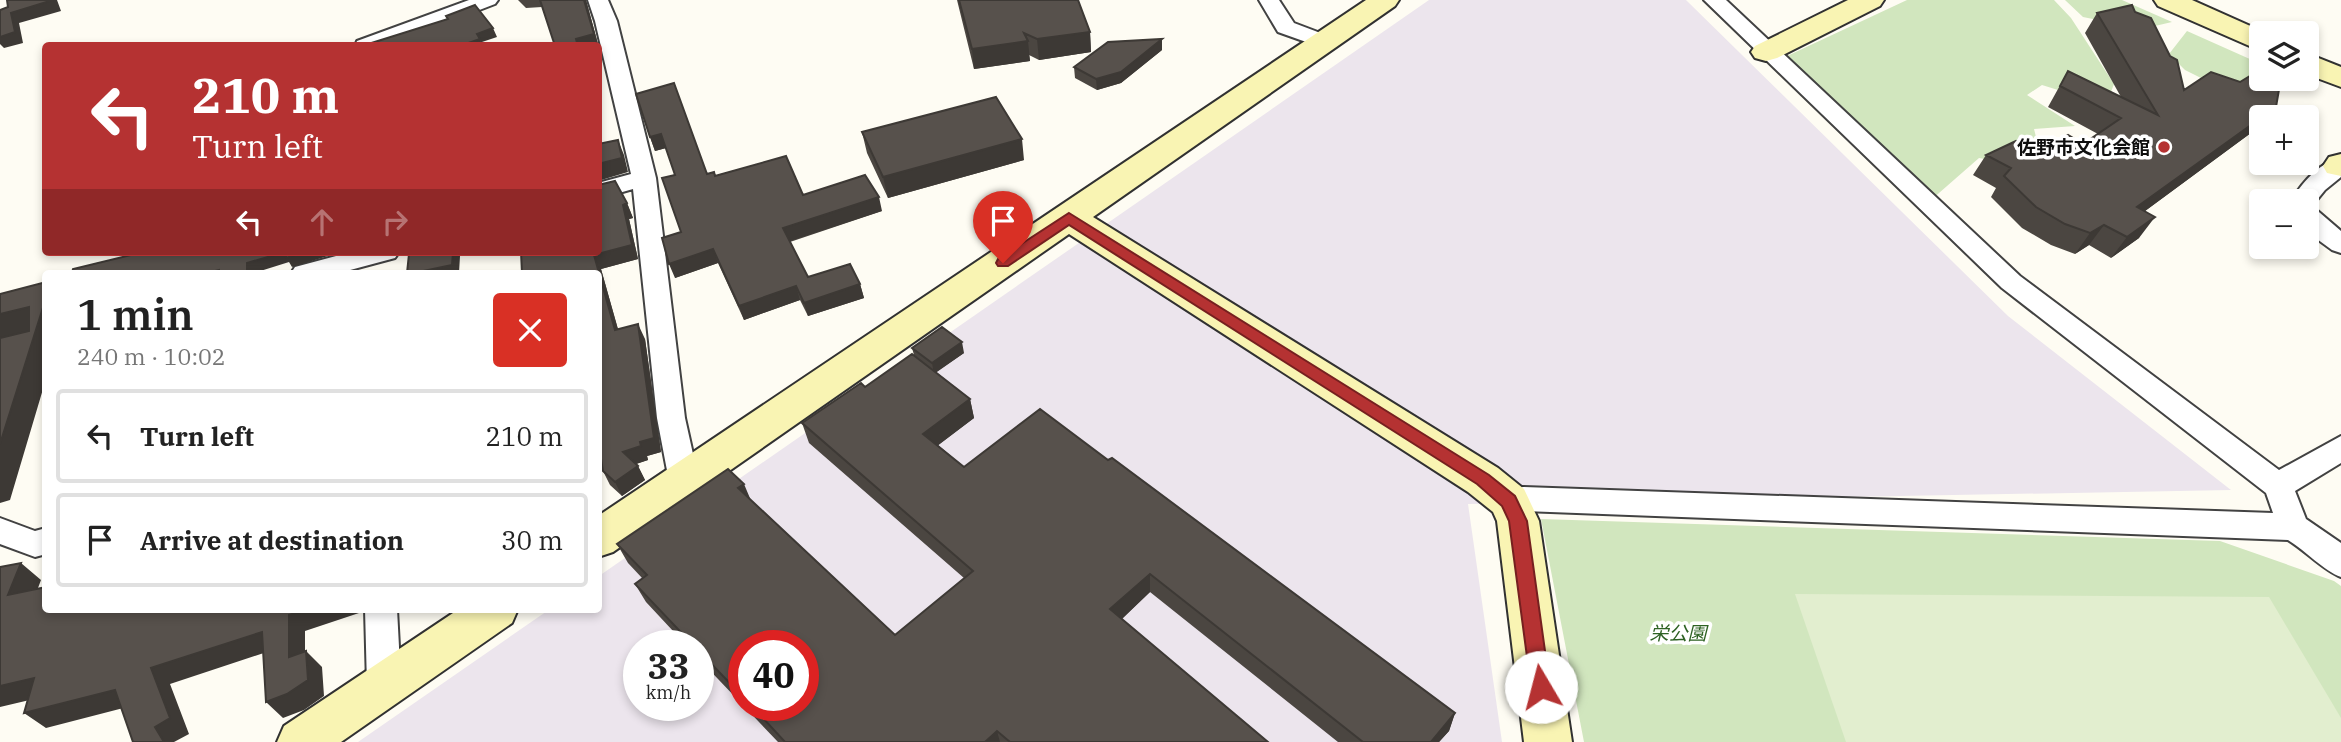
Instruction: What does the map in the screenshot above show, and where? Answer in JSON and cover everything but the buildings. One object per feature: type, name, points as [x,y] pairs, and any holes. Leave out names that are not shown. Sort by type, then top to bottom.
[{"type":"street","points":[[376,42],[488,0]]},
{"type":"street","points":[[598,0],[606,20],[644,178],[670,406],[684,481]]},
{"type":"street","points":[[1269,0],[1286,27],[1323,42]]},
{"type":"street","points":[[602,536],[1385,0]]},
{"type":"street","points":[[1714,0],[2011,282],[2278,486],[2294,527]]},
{"type":"street","points":[[1766,52],[1870,0]]},
{"type":"street","points":[[2168,0],[2249,37]]},
{"type":"street","points":[[2319,68],[2341,78]]},
{"type":"street","points":[[2312,189],[2340,165]]},
{"type":"street","points":[[602,190],[644,178]]},
{"type":"street","points":[[1069,218],[1483,480],[1509,501],[1518,521],[1548,742]]},
{"type":"street","points":[[2319,228],[2341,244]]},
{"type":"street","points":[[316,270],[370,256]]},
{"type":"street","points":[[2278,486],[2341,448]]},
{"type":"street","points":[[1509,501],[1523,499],[2294,527],[2322,545],[2341,564]]},
{"type":"street","points":[[0,531],[35,544],[42,542]]},
{"type":"street","points":[[381,613],[384,685]]},
{"type":"street","points":[[301,742],[490,613]]},
{"type":"shaded area","points":[[1429,0],[1686,0],[2008,316],[2231,490],[1468,504],[1502,742],[358,742],[544,613],[602,613],[602,574]]},
{"type":"green space","points":[[1907,0],[2054,0],[2071,18],[2114,84],[2106,105],[2042,85],[2027,95],[2075,126],[2034,129],[2041,157],[2018,165],[1979,158],[1931,200],[1785,57]]},
{"type":"green space","points":[[2065,0],[2122,0],[2172,22],[2142,29],[2083,17]]},
{"type":"green space","points":[[2187,31],[2249,59],[2249,80],[2219,87],[2185,70],[2169,54]]},
{"type":"green space","name":"栄公園","points":[[1541,519],[2220,541],[2334,581],[2341,586],[2341,742],[1584,742]]},
{"type":"green space","points":[[1795,594],[2269,597],[2341,718],[2341,742],[1846,742]]},
{"type":"place","name":"佐野市文化会館","points":[[2164,147]]},
{"type":"route","points":[[1003,263],[1069,218],[1483,480],[1509,501],[1518,521],[1541,687]]}]
